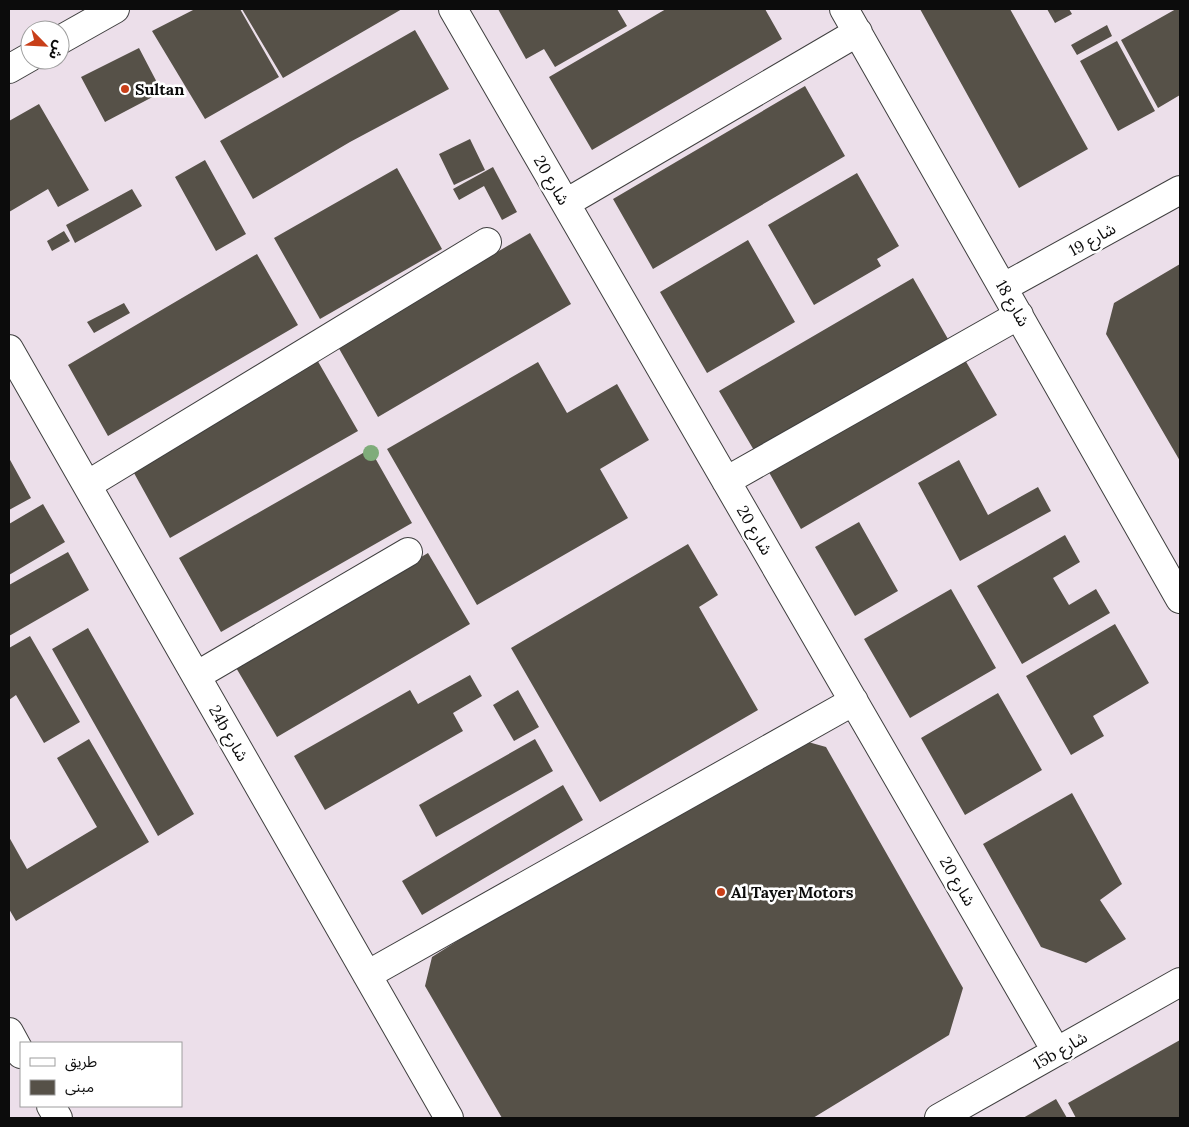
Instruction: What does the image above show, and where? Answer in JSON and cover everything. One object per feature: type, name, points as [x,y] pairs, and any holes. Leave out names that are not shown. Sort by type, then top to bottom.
[{"type":"street","points":[[70,30],[83,16],[115,9]]},
{"type":"street","name":"شارع 20","points":[[454,9],[1056,1052]]},
{"type":"street","name":"شارع 18","points":[[844,9],[1020,315],[1180,599]]},
{"type":"street","points":[[566,203],[858,32]]},
{"type":"street","points":[[9,69],[20,63]]},
{"type":"street","name":"شارع 19","points":[[1004,287],[1180,190]]},
{"type":"street","points":[[87,485],[487,242]]},
{"type":"street","points":[[726,481],[1020,315]]},
{"type":"street","name":"24b شارع","points":[[9,349],[449,1118]]},
{"type":"street","points":[[196,676],[408,552]]},
{"type":"street","points":[[367,975],[854,701]]},
{"type":"street","name":"15b شارع","points":[[939,1118],[1180,982]]},
{"type":"street","points":[[9,1032],[20,1052]]},
{"type":"street","points":[[52,1107],[58,1118]]},
{"type":"shaded area","points":[[9,9],[1180,9],[1180,1118],[9,1118]]},
{"type":"building","points":[[195,9],[240,9],[279,77],[205,119],[152,31]]},
{"type":"building","points":[[242,9],[402,9],[283,78]]},
{"type":"building","points":[[498,9],[617,9],[627,26],[555,67],[544,49],[526,59]]},
{"type":"building","points":[[666,9],[765,9],[782,39],[592,150],[549,77]]},
{"type":"building","points":[[920,9],[1010,9],[1088,149],[1019,188]]},
{"type":"building","points":[[1047,9],[1069,9],[1072,14],[1055,23]]},
{"type":"building","points":[[1176,9],[1180,9],[1180,95],[1158,108],[1121,40]]},
{"type":"building","points":[[1107,25],[1112,36],[1077,55],[1071,45]]},
{"type":"building","points":[[415,30],[449,89],[350,142],[253,199],[220,141]]},
{"type":"building","points":[[1117,41],[1155,111],[1118,131],[1080,61]]},
{"type":"building","points":[[139,48],[162,92],[105,122],[81,77]]},
{"type":"building","points":[[805,86],[845,156],[653,269],[613,199]]},
{"type":"building","points":[[39,104],[89,190],[58,207],[48,189],[9,212],[9,121]]},
{"type":"building","points":[[470,139],[485,170],[454,185],[439,154]]},
{"type":"building","points":[[205,160],[246,234],[216,251],[175,177]]},
{"type":"building","points":[[493,167],[517,212],[502,220],[484,186],[459,200],[453,189]]},
{"type":"building","points":[[397,168],[442,249],[320,319],[274,238]]},
{"type":"building","points":[[857,173],[899,246],[877,259],[881,266],[814,305],[768,225]]},
{"type":"building","points":[[132,189],[142,206],[75,243],[66,225]]},
{"type":"building","points":[[64,231],[70,241],[52,251],[47,241]]},
{"type":"building","points":[[530,233],[571,304],[378,417],[337,345]]},
{"type":"building","points":[[748,240],[795,322],[707,373],[660,292]]},
{"type":"building","points":[[257,254],[298,325],[108,436],[68,365]]},
{"type":"building","points":[[1180,264],[1180,461],[1106,334],[1114,303]]},
{"type":"building","points":[[913,278],[948,339],[755,452],[719,391]]},
{"type":"building","points":[[124,303],[130,313],[94,333],[87,322]]},
{"type":"building","points":[[961,353],[997,415],[801,529],[766,467]]},
{"type":"building","points":[[316,358],[358,431],[170,538],[129,464]]},
{"type":"building","points":[[538,362],[567,413],[617,384],[649,440],[600,469],[628,518],[477,605],[387,449]]},
{"type":"building","points":[[370,449],[412,523],[221,632],[179,558]]},
{"type":"building","points":[[9,458],[31,498],[9,510]]},
{"type":"building","points":[[959,460],[988,515],[1038,487],[1051,511],[960,561],[918,483]]},
{"type":"building","points":[[43,504],[65,542],[9,575],[9,524]]},
{"type":"building","points":[[859,522],[898,591],[855,616],[815,547]]},
{"type":"building","points":[[1065,535],[1080,562],[1053,578],[1069,605],[1096,589],[1110,613],[1022,664],[977,586]]},
{"type":"building","points":[[688,544],[718,595],[699,607],[758,710],[600,802],[511,648]]},
{"type":"building","points":[[68,552],[89,590],[9,636],[9,585]]},
{"type":"building","points":[[428,553],[470,624],[277,737],[235,666]]},
{"type":"building","points":[[951,589],[996,668],[910,718],[864,639]]},
{"type":"building","points":[[1115,624],[1149,683],[1093,716],[1104,736],[1071,755],[1026,676]]},
{"type":"building","points":[[88,628],[194,814],[158,836],[52,649]]},
{"type":"building","points":[[30,636],[80,722],[44,743],[16,695],[9,700],[9,648]]},
{"type":"building","points":[[470,675],[482,696],[453,713],[463,731],[325,810],[294,756],[410,690],[418,704]]},
{"type":"building","points":[[518,690],[539,727],[514,741],[493,705]]},
{"type":"building","points":[[998,693],[1042,770],[965,815],[921,738]]},
{"type":"building","points":[[89,739],[149,842],[16,921],[9,909],[9,837],[27,869],[97,827],[57,758]]},
{"type":"building","points":[[535,739],[553,771],[436,837],[419,805]]},
{"type":"building","name":"Al Tayer Motors","points":[[801,740],[826,747],[963,988],[949,1035],[813,1118],[502,1118],[425,986],[432,957],[638,826]]},
{"type":"building","points":[[563,785],[583,820],[422,915],[402,881]]},
{"type":"building","points":[[1072,793],[1122,884],[1100,900],[1126,939],[1086,963],[1041,947],[983,844]]},
{"type":"building","points":[[1180,1040],[1180,1118],[1076,1118],[1068,1103]]},
{"type":"building","points":[[1056,1099],[1067,1118],[1023,1118]]},
{"type":"place","name":"Sultan","points":[[125,89]]},
{"type":"place","name":"Al Tayer Motors","points":[[721,892]]}]
